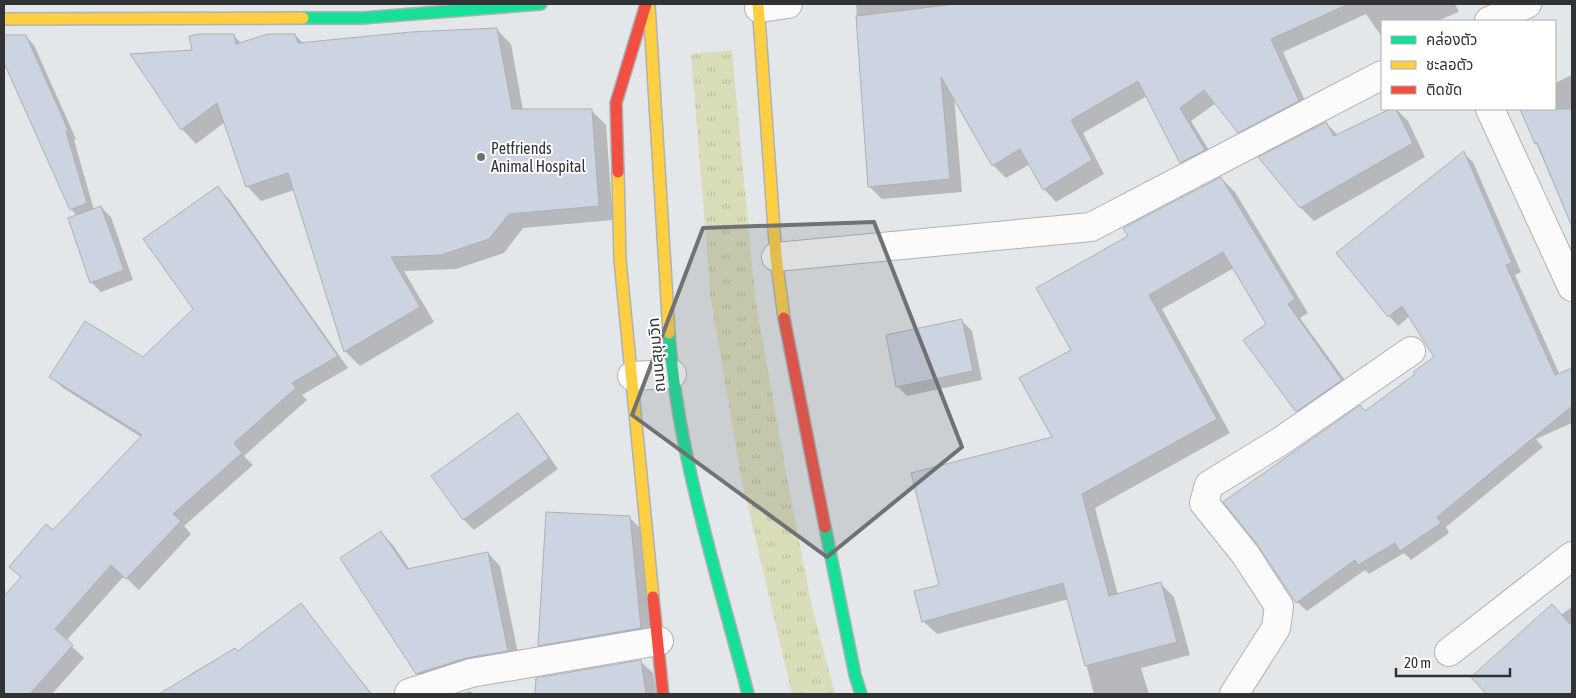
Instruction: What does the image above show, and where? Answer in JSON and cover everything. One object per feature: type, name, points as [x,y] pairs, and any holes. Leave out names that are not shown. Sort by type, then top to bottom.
[{"type":"main road","points":[[4,19],[362,18],[540,4]]},
{"type":"main road","points":[[647,4],[616,103],[620,260],[663,694]]},
{"type":"main road","name":"ถนนสุขุมวิท","points":[[647,4],[672,374],[684,446],[748,694]]},
{"type":"main road","points":[[759,6],[776,257],[786,338],[854,675],[861,694]]},
{"type":"street","points":[[759,6],[788,4]]},
{"type":"street","points":[[1491,20],[1528,4]]},
{"type":"street","points":[[776,257],[1091,227],[1381,76]]},
{"type":"street","points":[[1491,110],[1566,257],[1572,287]]},
{"type":"street","points":[[1234,694],[1276,628],[1279,606],[1245,554],[1204,503],[1209,485],[1281,441],[1411,351]]},
{"type":"street","points":[[632,376],[672,374]]},
{"type":"street","points":[[1449,652],[1572,556]]},
{"type":"street","points":[[409,693],[471,673],[659,641]]},
{"type":"highlighted area","points":[[874,222],[962,447],[827,557],[632,415],[703,228]]},
{"type":"green space","points":[[732,50],[755,298],[812,607],[835,694],[792,694],[742,482],[711,300],[691,54]]},
{"type":"building","points":[[956,4],[1349,4],[1271,39],[1299,101],[1238,133],[1204,90],[1180,108],[1205,150],[1180,163],[1138,81],[1071,120],[1092,160],[1043,190],[1020,149],[992,166],[941,77],[950,179],[868,187],[856,16]]},
{"type":"building","points":[[497,28],[512,109],[592,109],[599,206],[509,214],[489,239],[441,255],[391,257],[420,307],[344,352],[288,173],[246,187],[217,103],[181,130],[130,54],[192,50],[189,36],[199,34],[234,34],[236,44],[268,34],[295,34],[298,43],[411,32]]},
{"type":"building","points":[[4,35],[26,35],[68,130],[66,131],[87,203],[70,210],[4,63]]},
{"type":"building","points":[[1572,109],[1572,227],[1537,143],[1535,144],[1520,110]]},
{"type":"building","points":[[1388,110],[1396,110],[1413,143],[1300,208],[1258,157],[1326,122],[1334,136]]},
{"type":"building","points":[[1464,151],[1512,263],[1506,265],[1555,375],[1572,368],[1572,406],[1437,517],[1441,523],[1400,551],[1395,543],[1358,565],[1355,560],[1296,603],[1257,544],[1223,502],[1360,405],[1365,411],[1415,374],[1413,372],[1434,357],[1402,306],[1388,317],[1336,253]]},
{"type":"building","points":[[1221,177],[1295,299],[1288,304],[1342,380],[1296,412],[1243,340],[1266,324],[1223,252],[1149,295],[1217,419],[1082,494],[1109,596],[1161,582],[1177,642],[1085,666],[1063,583],[922,622],[914,591],[939,585],[911,473],[1052,437],[1019,378],[1071,350],[1036,288],[1128,236],[1123,228]]},
{"type":"building","points":[[218,186],[338,356],[292,383],[296,388],[234,443],[242,453],[173,514],[181,521],[126,579],[111,565],[55,629],[73,645],[30,694],[4,694],[4,596],[21,577],[9,567],[46,524],[53,530],[142,435],[49,377],[85,321],[143,357],[193,309],[143,239]]},
{"type":"building","points":[[101,206],[124,270],[90,283],[68,218]]},
{"type":"building","points":[[962,319],[973,371],[896,387],[886,335]]},
{"type":"building","points":[[518,413],[549,458],[463,520],[431,476]]},
{"type":"building","points":[[546,512],[630,516],[641,628],[538,646]]},
{"type":"building","points":[[381,531],[407,569],[488,552],[508,651],[466,658],[416,674],[340,558]]},
{"type":"building","points":[[301,603],[371,694],[159,694],[235,648],[238,651]]},
{"type":"building","points":[[1552,604],[1572,626],[1572,694],[1486,694],[1471,677]]},
{"type":"building","points":[[641,660],[646,694],[535,694],[536,678]]},
{"type":"traffic: fast","points":[[303,18],[362,18],[541,4]]},
{"type":"traffic: fast","points":[[669,333],[673,378],[700,515],[748,694]]},
{"type":"traffic: fast","points":[[825,527],[855,675],[861,694]]},
{"type":"traffic: slow","points":[[649,4],[669,333]]},
{"type":"traffic: slow","points":[[758,4],[776,257],[784,318]]},
{"type":"traffic: slow","points":[[4,19],[303,18]]},
{"type":"traffic: slow","points":[[618,172],[620,260],[653,597]]},
{"type":"traffic: jam","points":[[618,172],[616,103],[646,4]]},
{"type":"traffic: jam","points":[[784,318],[825,527]]},
{"type":"traffic: jam","points":[[653,597],[663,694]]},
{"type":"place","name":"Petfriends Animal Hospital","points":[[481,157]]}]
